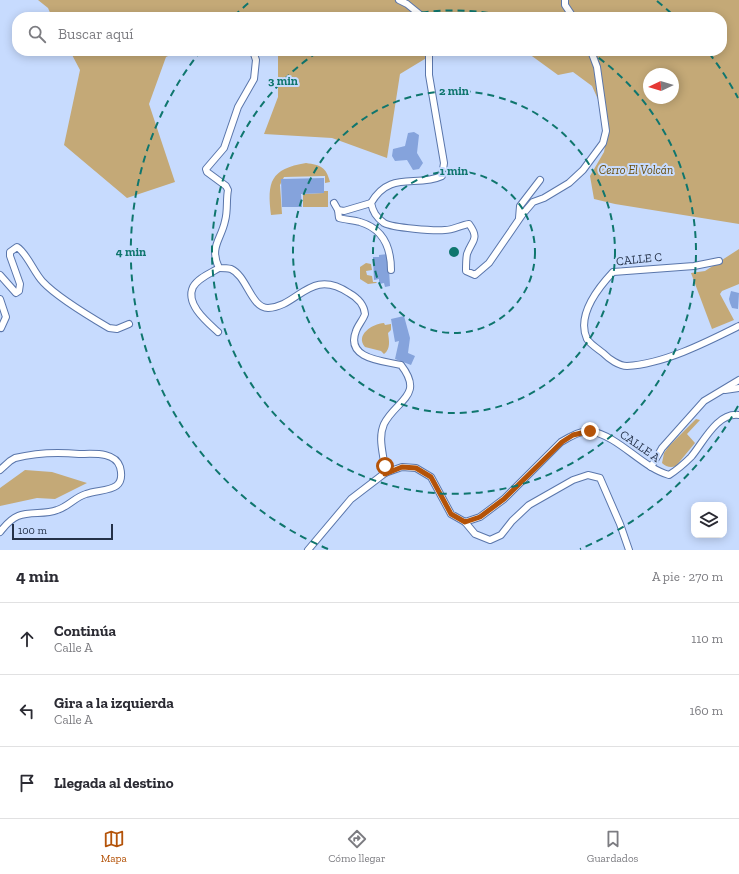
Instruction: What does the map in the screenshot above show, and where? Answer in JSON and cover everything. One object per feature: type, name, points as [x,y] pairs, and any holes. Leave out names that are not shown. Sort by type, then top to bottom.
[{"type":"street","points":[[399,0],[417,12]]},
{"type":"street","points":[[565,0],[565,5],[570,12]]},
{"type":"street","points":[[219,268],[214,258],[216,244],[226,220],[228,190],[207,172],[206,169],[224,148],[238,107],[254,79],[256,60],[255,56]]},
{"type":"street","points":[[429,56],[429,74],[444,163],[442,176],[432,181],[407,180],[394,183],[377,193],[371,203],[373,213],[385,224],[431,230],[447,230],[460,225],[469,224],[475,232],[474,241],[467,255],[466,271],[475,274],[489,264],[519,218],[532,202],[544,198],[569,183],[583,170],[603,143],[606,131],[597,68],[593,56]]},
{"type":"street","points":[[519,218],[520,206],[540,180]]},
{"type":"street","points":[[334,202],[338,210],[339,218],[366,224],[384,237],[388,246],[390,270]]},
{"type":"street","points":[[338,210],[344,211],[371,203]]},
{"type":"street","points":[[0,275],[12,291],[16,293],[19,291],[20,284],[10,256],[10,252],[18,247],[24,253],[33,271],[49,288],[109,328],[117,330],[129,324]]},
{"type":"street","name":"CALLE C","points":[[719,261],[694,266],[613,272],[604,282],[589,305],[583,324],[588,340],[611,360],[625,366],[656,361],[714,339],[739,326]]},
{"type":"street","points":[[218,332],[204,319],[195,306],[192,296],[193,286],[205,275],[219,268],[230,269],[239,275],[256,303],[266,308],[277,306],[311,286],[337,285],[358,298],[365,314],[356,331],[354,344],[358,352],[370,358],[401,365],[408,374],[411,383],[406,399],[384,424],[381,436],[385,474]]},
{"type":"street","points":[[0,298],[6,317],[1,328]]},
{"type":"street","points":[[651,467],[662,448],[680,426],[704,401],[739,380]]},
{"type":"street","points":[[723,390],[739,388]]},
{"type":"street","name":"CALLE A","points":[[465,522],[480,517],[490,510],[562,442],[573,435],[590,431],[611,439],[658,472],[669,475],[679,469],[711,430],[724,418],[733,414],[739,415]]},
{"type":"street","points":[[0,470],[15,458],[64,453],[111,457],[118,462],[121,472],[119,482],[113,489],[84,494],[56,511],[29,513],[16,516],[0,532]]},
{"type":"street","points":[[308,550],[351,499],[385,474],[402,467],[416,468],[431,477],[451,514],[465,522],[475,534],[490,540],[501,535],[512,521],[529,504],[573,480],[588,475],[600,478],[620,524],[629,550]]},
{"type":"green space","name":"Cerro El Volcán","points":[[38,0],[739,0],[739,224],[615,204],[594,199],[590,176],[604,152],[609,124],[592,86],[573,72],[558,75],[532,56],[727,56],[727,12],[50,12],[48,8]]},
{"type":"green space","points":[[73,56],[168,56],[166,57],[149,104],[175,182],[127,198],[64,145],[80,70]]},
{"type":"green space","points":[[278,56],[430,56],[400,74],[387,158],[332,138],[264,134],[278,97]]},
{"type":"green space","points":[[306,163],[319,166],[325,170],[330,182],[325,183],[325,176],[284,177],[280,185],[282,214],[271,215],[271,186],[278,173],[285,169]]},
{"type":"green space","points":[[324,191],[328,191],[328,207],[303,207],[303,194],[324,193]]},
{"type":"green space","points":[[739,249],[739,284],[722,291],[720,294],[734,320],[712,329],[691,273],[705,271]]},
{"type":"green space","points":[[366,263],[371,264],[372,270],[366,271],[367,275],[372,276],[373,282],[377,282],[376,283],[368,284],[360,279],[360,267]]},
{"type":"green space","points":[[384,323],[385,325],[391,324],[391,330],[388,333],[389,347],[384,354],[381,351],[365,347],[362,343],[362,338],[363,334],[370,328]]},
{"type":"green space","points":[[696,419],[700,420],[687,434],[695,443],[676,466],[669,467],[662,463],[664,453],[669,446]]},
{"type":"green space","points":[[25,470],[52,472],[87,483],[55,499],[37,498],[0,506],[0,488]]},
{"type":"building","points":[[414,132],[419,135],[417,153],[423,163],[419,169],[413,170],[407,160],[395,161],[392,156],[393,149],[405,146],[408,133]]},
{"type":"building","points":[[324,178],[324,193],[301,194],[302,207],[282,207],[281,179]]},
{"type":"building","points":[[388,254],[390,286],[385,287],[384,283],[379,284],[379,279],[374,280],[373,257]]},
{"type":"building","points":[[731,291],[739,293],[738,309],[732,308],[730,303],[729,299]]},
{"type":"building","points":[[404,316],[410,338],[408,353],[415,356],[411,365],[395,359],[399,341],[395,342],[391,319]]},
{"type":"route","points":[[385,466],[385,474],[402,467],[416,468],[431,477],[451,514],[465,522],[480,517],[504,499],[527,474],[562,442],[573,435],[590,431]]}]
